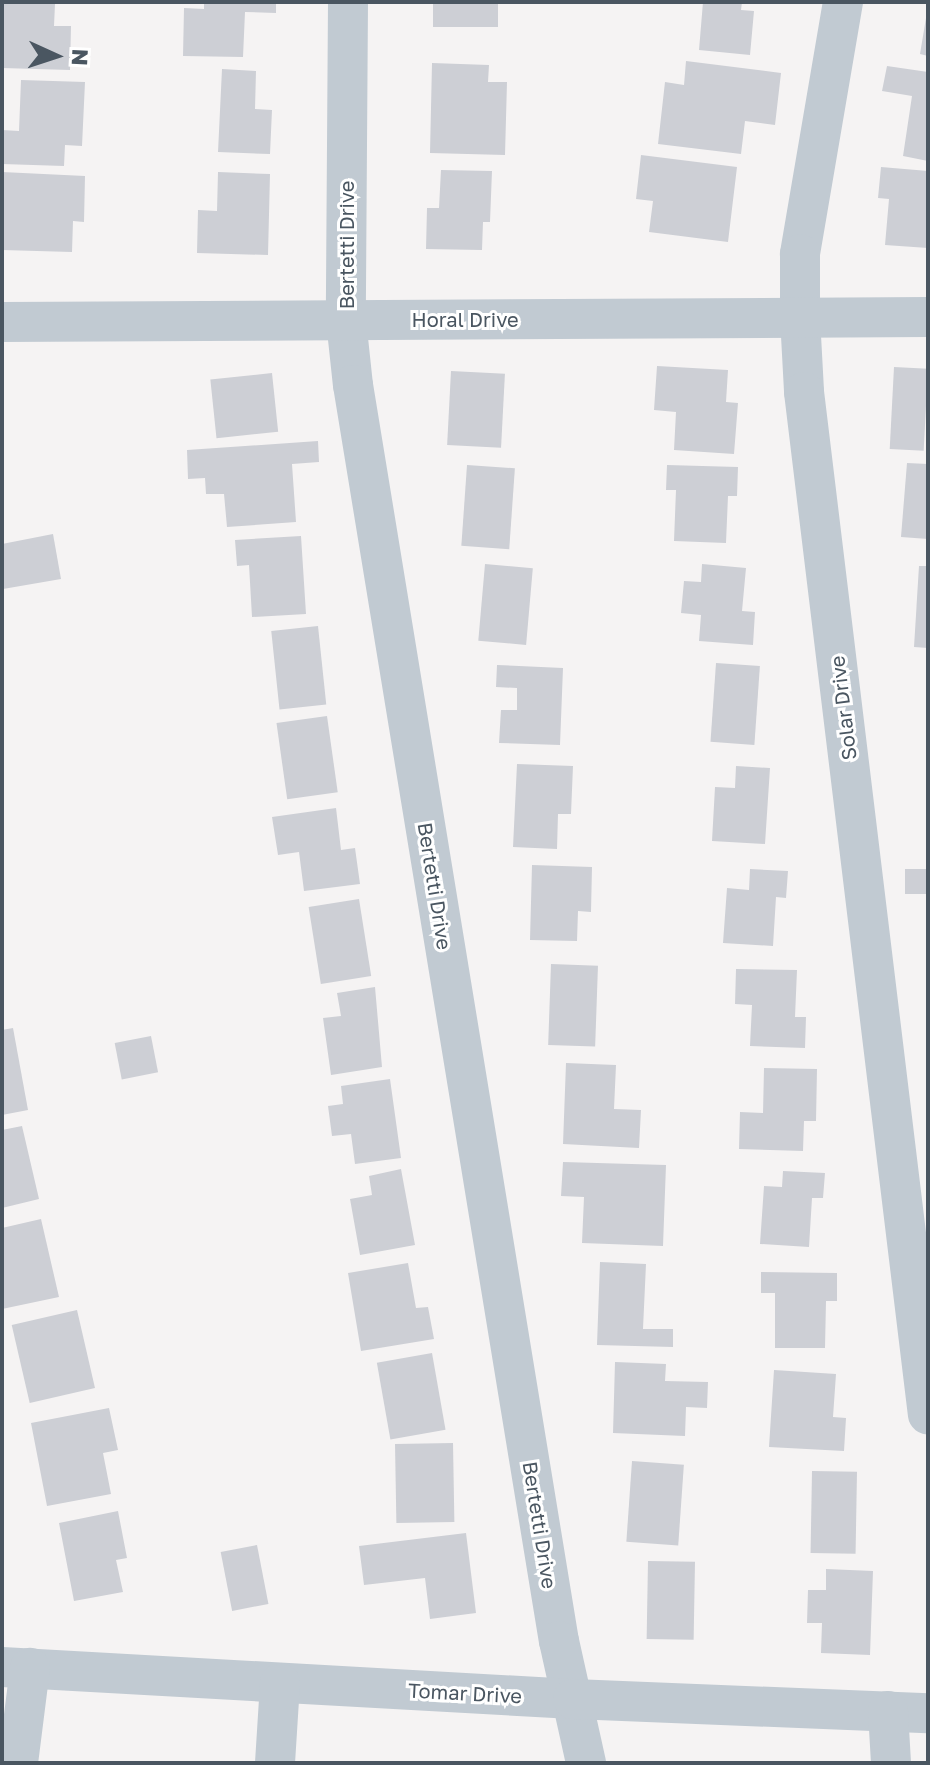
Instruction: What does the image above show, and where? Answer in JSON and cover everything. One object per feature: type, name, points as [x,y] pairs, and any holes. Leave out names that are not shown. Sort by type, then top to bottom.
[{"type":"street","name":"Bertetti Drive","points":[[348,2],[346,320],[559,1641],[586,1763]]},
{"type":"street","name":"Solar Drive","points":[[843,2],[800,254],[804,392],[928,1415]]},
{"type":"street","name":"Horal Drive","points":[[2,322],[928,317]]},
{"type":"street","name":"Tomar Drive","points":[[16,1667],[573,1699],[928,1713]]},
{"type":"street","points":[[16,1667],[18,1763]]},
{"type":"street","points":[[275,1763],[280,1683]]},
{"type":"street","points":[[888,1711],[891,1763]]},
{"type":"building","points":[[3,2],[55,4],[54,26],[71,26],[70,70],[2,68]]},
{"type":"building","points":[[204,2],[276,2],[276,13],[245,12],[243,57],[183,56],[184,8],[204,9]]},
{"type":"building","points":[[433,2],[498,2],[498,27],[433,27]]},
{"type":"building","points":[[703,2],[742,2],[741,10],[754,11],[750,55],[699,50]]},
{"type":"building","points":[[928,18],[928,56],[920,54]]},
{"type":"building","points":[[686,61],[781,73],[775,125],[745,121],[741,154],[658,144],[665,82],[684,85]]},
{"type":"building","points":[[432,63],[489,65],[488,82],[507,82],[505,155],[430,153]]},
{"type":"building","points":[[887,66],[928,72],[928,161],[903,156],[912,96],[882,91]]},
{"type":"building","points":[[222,69],[256,71],[255,109],[272,110],[270,154],[218,152]]},
{"type":"building","points":[[21,80],[85,82],[82,146],[65,145],[64,166],[2,164],[2,130],[19,131]]},
{"type":"building","points":[[641,155],[737,167],[728,242],[649,232],[653,201],[636,199]]},
{"type":"building","points":[[881,167],[928,171],[928,248],[885,245],[889,199],[878,198]]},
{"type":"building","points":[[441,170],[492,171],[490,222],[483,222],[482,250],[426,249],[427,208],[439,208]]},
{"type":"building","points":[[2,172],[85,176],[84,222],[73,221],[72,252],[2,250]]},
{"type":"building","points":[[218,172],[270,174],[268,255],[197,253],[198,210],[217,211]]},
{"type":"building","points":[[657,366],[728,370],[726,402],[738,403],[734,454],[674,450],[676,412],[654,410]]},
{"type":"building","points":[[894,367],[928,369],[924,451],[890,449]]},
{"type":"building","points":[[451,371],[505,374],[501,448],[447,445]]},
{"type":"building","points":[[272,373],[278,432],[217,438],[210,379]]},
{"type":"building","points":[[318,441],[319,462],[292,464],[296,522],[227,527],[224,494],[206,494],[205,478],[188,479],[187,450]]},
{"type":"building","points":[[907,463],[928,464],[928,539],[901,537]]},
{"type":"building","points":[[467,465],[515,468],[509,549],[461,546]]},
{"type":"building","points":[[667,465],[738,467],[737,496],[728,496],[726,543],[674,541],[676,490],[666,490]]},
{"type":"building","points":[[53,534],[61,579],[3,589],[2,544]]},
{"type":"building","points":[[301,536],[306,614],[252,617],[249,565],[237,566],[235,540]]},
{"type":"building","points":[[485,564],[533,568],[526,645],[478,641]]},
{"type":"building","points":[[702,564],[746,568],[742,611],[755,612],[753,645],[699,641],[701,615],[681,613],[684,581],[701,582]]},
{"type":"building","points":[[919,566],[928,566],[928,648],[914,647]]},
{"type":"building","points":[[318,626],[326,705],[280,709],[271,631]]},
{"type":"building","points":[[716,663],[760,666],[754,745],[710,742]]},
{"type":"building","points":[[497,665],[563,668],[560,745],[499,743],[501,710],[517,710],[517,688],[496,687]]},
{"type":"building","points":[[327,716],[338,792],[287,799],[276,723]]},
{"type":"building","points":[[517,764],[573,766],[571,814],[558,814],[557,849],[513,847]]},
{"type":"building","points":[[736,766],[770,768],[765,844],[712,841],[715,787],[735,788]]},
{"type":"building","points":[[336,808],[341,850],[355,848],[360,884],[304,891],[299,852],[278,855],[272,817]]},
{"type":"building","points":[[532,865],[592,867],[591,912],[578,911],[577,941],[530,940]]},
{"type":"building","points":[[750,869],[788,871],[786,898],[776,897],[773,946],[723,943],[727,888],[749,890]]},
{"type":"building","points":[[905,869],[928,869],[928,894],[905,894]]},
{"type":"building","points":[[359,899],[371,976],[321,984],[309,907]]},
{"type":"building","points":[[551,964],[598,966],[595,1047],[548,1045]]},
{"type":"building","points":[[736,969],[797,970],[795,1017],[806,1017],[805,1048],[750,1046],[752,1005],[735,1004]]},
{"type":"building","points":[[375,987],[382,1067],[331,1075],[323,1018],[341,1016],[337,993]]},
{"type":"building","points":[[13,1028],[28,1110],[2,1115],[2,1030]]},
{"type":"building","points":[[151,1036],[158,1072],[122,1079],[115,1043]]},
{"type":"building","points":[[566,1063],[616,1065],[614,1109],[641,1110],[639,1148],[563,1144]]},
{"type":"building","points":[[764,1068],[817,1069],[816,1121],[804,1121],[803,1151],[739,1149],[740,1112],[763,1113]]},
{"type":"building","points":[[390,1079],[401,1158],[355,1164],[351,1134],[332,1136],[328,1106],[343,1104],[341,1086]]},
{"type":"building","points":[[22,1126],[39,1199],[2,1208],[2,1130]]},
{"type":"building","points":[[563,1162],[666,1165],[663,1246],[582,1243],[584,1197],[561,1196]]},
{"type":"building","points":[[401,1169],[415,1245],[360,1255],[350,1199],[372,1195],[369,1176]]},
{"type":"building","points":[[783,1171],[825,1173],[823,1198],[812,1198],[809,1247],[760,1244],[764,1186],[782,1187]]},
{"type":"building","points":[[41,1219],[59,1297],[2,1309],[2,1228]]},
{"type":"building","points":[[600,1262],[646,1264],[643,1329],[673,1329],[673,1347],[597,1345]]},
{"type":"building","points":[[408,1263],[416,1308],[428,1307],[434,1339],[361,1351],[348,1273]]},
{"type":"building","points":[[761,1272],[837,1273],[837,1301],[826,1301],[825,1348],[775,1348],[775,1293],[761,1293]]},
{"type":"building","points":[[77,1310],[95,1388],[30,1403],[12,1325]]},
{"type":"building","points":[[432,1353],[446,1430],[390,1440],[377,1363]]},
{"type":"building","points":[[615,1362],[666,1364],[665,1381],[708,1382],[707,1408],[686,1407],[685,1436],[613,1433]]},
{"type":"building","points":[[774,1370],[836,1374],[833,1417],[846,1418],[844,1451],[769,1447]]},
{"type":"building","points":[[109,1408],[118,1450],[103,1453],[111,1494],[47,1506],[31,1423]]},
{"type":"building","points":[[453,1443],[454,1522],[396,1523],[395,1444]]},
{"type":"building","points":[[632,1461],[684,1465],[678,1545],[626,1542]]},
{"type":"building","points":[[812,1471],[857,1472],[856,1554],[811,1553]]},
{"type":"building","points":[[118,1511],[127,1558],[116,1560],[123,1592],[74,1601],[59,1523]]},
{"type":"building","points":[[466,1533],[476,1613],[430,1619],[425,1578],[364,1585],[359,1546]]},
{"type":"building","points":[[257,1545],[268,1604],[232,1611],[221,1552]]},
{"type":"building","points":[[648,1561],[695,1562],[694,1640],[647,1639]]},
{"type":"building","points":[[826,1569],[873,1571],[870,1655],[821,1653],[822,1623],[807,1623],[808,1590],[826,1590]]}]
